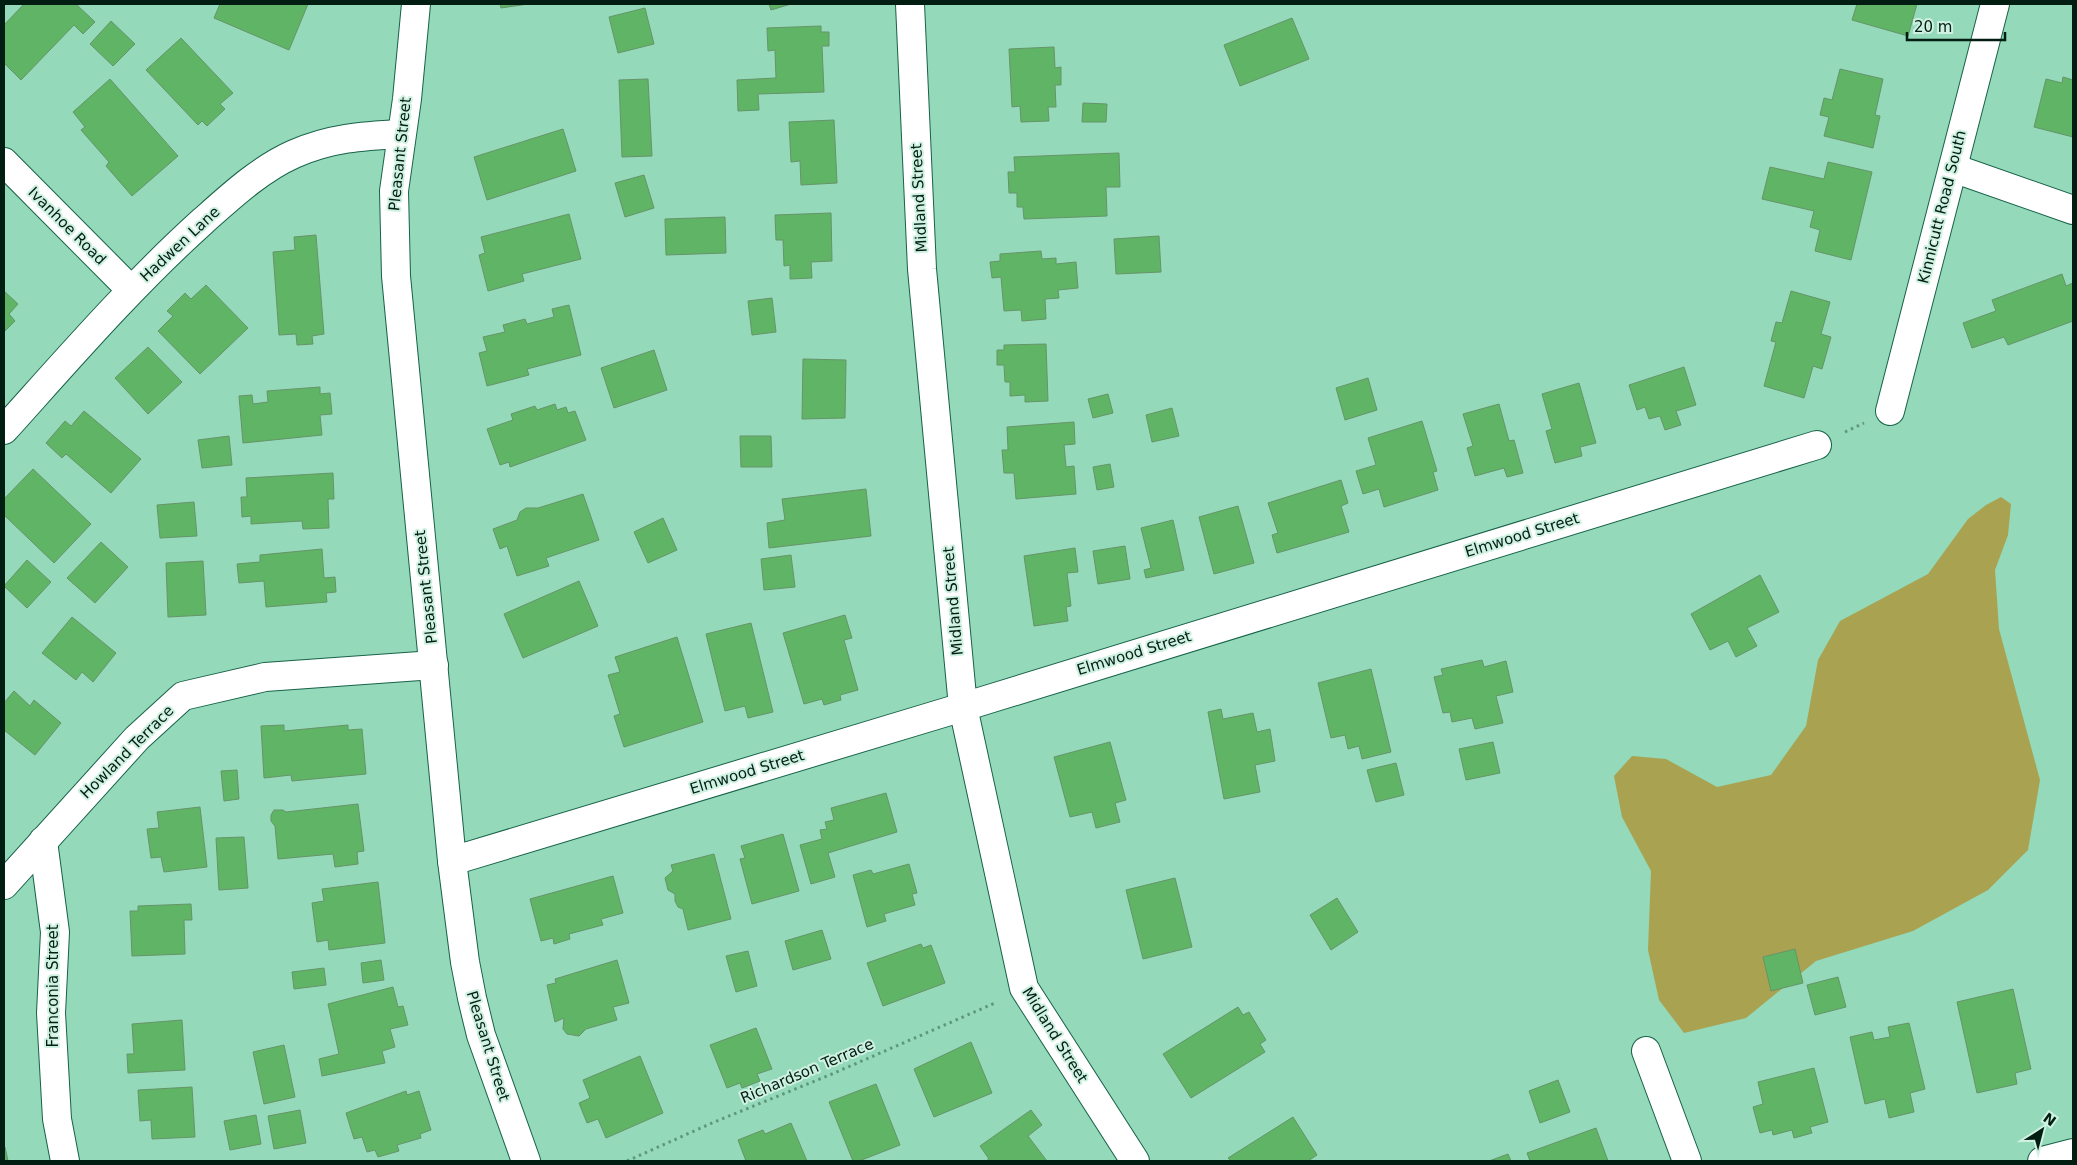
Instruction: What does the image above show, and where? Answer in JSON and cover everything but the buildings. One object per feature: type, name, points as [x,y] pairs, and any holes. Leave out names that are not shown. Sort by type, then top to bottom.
[{"type":"street","name":"Pleasant Street","points":[[416,4],[394,192],[396,276],[452,861],[472,998],[481,1035],[526,1161]]},
{"type":"street","name":"Midland Street","points":[[910,4],[922,269],[963,707],[1024,988],[1135,1161]]},
{"type":"street","name":"Kinnicutt Road South","points":[[1890,411],[1995,4]]},
{"type":"street","name":"Hadwen Lane","points":[[4,430],[131,290],[225,202],[259,175],[292,154],[332,140],[401,134]]},
{"type":"street","name":"Ivanhoe Road","points":[[4,162],[131,290]]},
{"type":"street","points":[[1953,168],[2073,210]]},
{"type":"street","name":"Elmwood Street","points":[[452,861],[963,707],[1817,445]]},
{"type":"street","name":"Howland Terrace","points":[[4,886],[42,841],[137,738],[183,696],[266,677],[434,665]]},
{"type":"street","name":"Franconia Street","points":[[42,841],[55,932],[51,1013],[57,1119],[65,1161]]},
{"type":"street","points":[[1646,1050],[1687,1161]]},
{"type":"street","points":[[2042,1161],[2073,1153]]},
{"type":"path","points":[[1817,445],[1890,411]]},
{"type":"path","name":"Richardson Terrace","points":[[627,1161],[995,1003]]},
{"type":"shaded area","points":[[2001,497],[2011,504],[2008,535],[1995,570],[1999,629],[2040,780],[2028,850],[1988,890],[1913,931],[1816,961],[1746,1018],[1684,1033],[1659,1000],[1648,950],[1651,871],[1622,817],[1614,776],[1632,756],[1666,759],[1717,787],[1771,775],[1806,726],[1818,660],[1840,621],[1928,574],[1968,519],[1986,505]]}]
